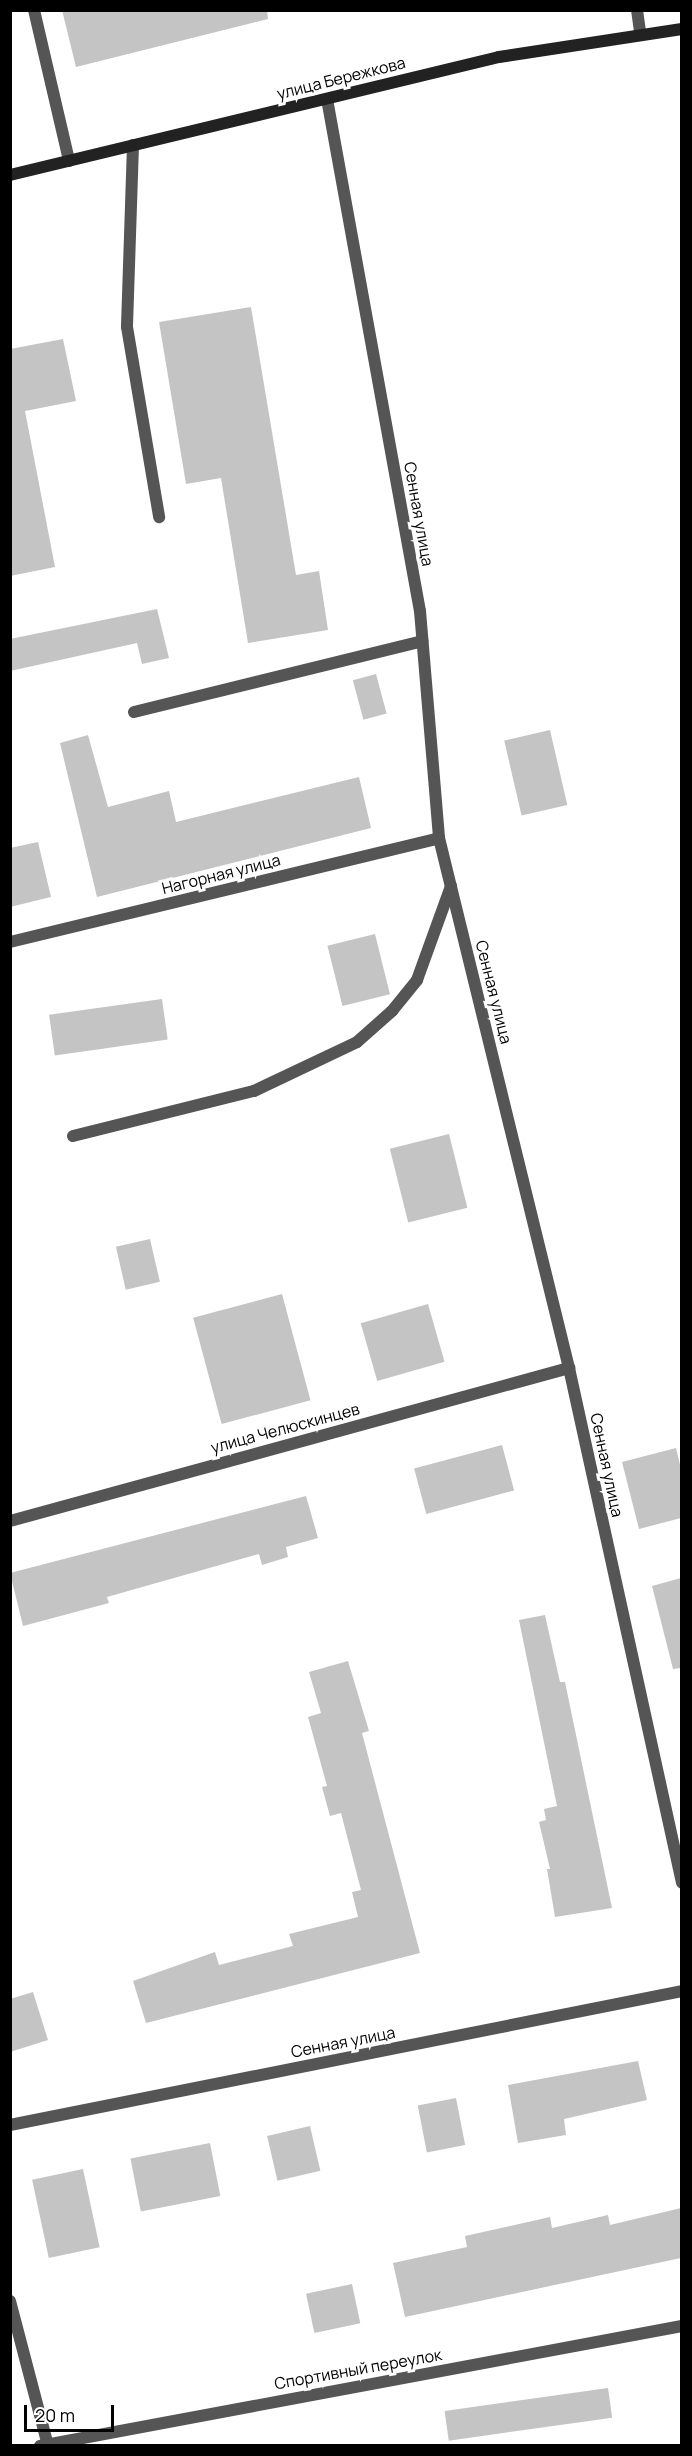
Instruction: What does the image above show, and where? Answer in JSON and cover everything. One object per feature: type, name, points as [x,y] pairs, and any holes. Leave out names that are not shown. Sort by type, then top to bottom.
[{"type":"street","points":[[34,10],[69,161]]},
{"type":"street","points":[[638,10],[640,32]]},
{"type":"street","name":"улица Бережкова","points":[[10,175],[499,57],[640,32],[681,29]]},
{"type":"street","name":"Сенная улица","points":[[327,99],[422,640],[439,838],[569,1368],[681,1883]]},
{"type":"street","points":[[133,146],[127,327],[159,517]]},
{"type":"street","points":[[134,712],[422,640]]},
{"type":"street","name":"Нагорная улица","points":[[10,942],[439,838]]},
{"type":"street","points":[[73,1136],[254,1091],[357,1042],[392,1011],[417,980],[451,886]]},
{"type":"street","name":"улица Челюскинцев","points":[[10,1521],[569,1368]]},
{"type":"street","name":"Сенная улица","points":[[10,2125],[681,1991]]},
{"type":"street","points":[[10,2301],[46,2445]]},
{"type":"street","name":"Спортивный переулок","points":[[46,2445],[681,2326]]},
{"type":"building","points":[[62,10],[267,10],[268,19],[76,67]]},
{"type":"building","points":[[251,307],[296,575],[319,571],[328,630],[248,643],[221,478],[186,484],[159,322]]},
{"type":"building","points":[[63,339],[76,401],[25,411],[55,567],[10,576],[10,349]]},
{"type":"building","points":[[157,609],[169,658],[142,664],[137,643],[10,671],[10,639]]},
{"type":"building","points":[[376,674],[387,714],[363,720],[353,680]]},
{"type":"building","points":[[550,730],[567,805],[522,816],[504,741]]},
{"type":"building","points":[[88,735],[108,807],[169,791],[176,822],[359,777],[371,828],[97,897],[60,743]]},
{"type":"building","points":[[38,842],[51,897],[10,907],[10,848]]},
{"type":"building","points":[[375,934],[390,994],[342,1006],[327,946]]},
{"type":"building","points":[[162,999],[168,1040],[55,1055],[49,1015]]},
{"type":"building","points":[[449,1134],[467,1208],[408,1222],[390,1149]]},
{"type":"building","points":[[150,1239],[160,1282],[126,1290],[116,1247]]},
{"type":"building","points":[[282,1294],[310,1400],[222,1424],[193,1318]]},
{"type":"building","points":[[428,1304],[445,1362],[377,1381],[361,1323]]},
{"type":"building","points":[[502,1445],[514,1490],[426,1514],[414,1469]]},
{"type":"building","points":[[676,1448],[681,1469],[681,1518],[639,1529],[622,1462]]},
{"type":"building","points":[[306,1496],[318,1538],[286,1547],[288,1557],[262,1565],[259,1554],[107,1597],[109,1603],[23,1626],[10,1573]]},
{"type":"building","points":[[681,1578],[681,1668],[673,1669],[652,1586]]},
{"type":"building","points":[[545,1615],[560,1682],[565,1682],[612,1908],[555,1917],[547,1869],[550,1869],[539,1822],[546,1820],[544,1809],[557,1806],[519,1620]]},
{"type":"building","points":[[348,1661],[369,1731],[362,1733],[420,1953],[146,2023],[133,1981],[215,1952],[219,1965],[293,1946],[289,1934],[358,1917],[352,1892],[361,1890],[341,1813],[330,1816],[322,1787],[327,1786],[308,1717],[321,1713],[309,1672]]},
{"type":"building","points":[[33,1992],[48,2040],[10,2052],[10,1999]]},
{"type":"building","points":[[638,2061],[647,2100],[564,2119],[566,2135],[518,2143],[508,2085]]},
{"type":"building","points":[[456,2098],[465,2145],[427,2153],[418,2105]]},
{"type":"building","points":[[310,2126],[320,2171],[277,2181],[267,2136]]},
{"type":"building","points":[[210,2143],[220,2196],[141,2211],[130,2158]]},
{"type":"building","points":[[83,2169],[100,2247],[49,2258],[32,2180]]},
{"type":"building","points":[[681,2208],[681,2258],[405,2317],[393,2263],[467,2247],[465,2236],[550,2217],[552,2228],[608,2215],[610,2225]]},
{"type":"building","points":[[352,2284],[360,2323],[314,2333],[306,2294]]},
{"type":"building","points":[[608,2388],[612,2418],[449,2441],[445,2411]]}]
